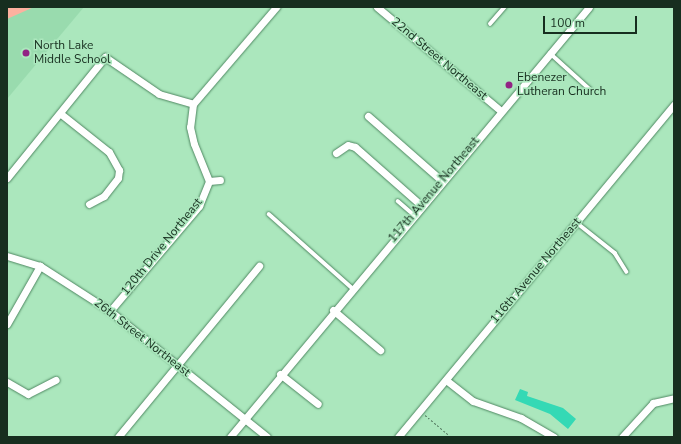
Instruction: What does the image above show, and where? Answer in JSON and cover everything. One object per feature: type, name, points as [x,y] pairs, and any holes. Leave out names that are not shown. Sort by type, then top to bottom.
[{"type":"street","points":[[220,180],[209,181],[190,127],[193,104],[276,7]]},
{"type":"street","name":"22nd Street Northeast","points":[[377,7],[453,69],[501,111]]},
{"type":"street","name":"117th Avenue Northeast","points":[[230,437],[280,374],[501,111],[555,43],[589,7]]},
{"type":"street","points":[[7,178],[61,114],[105,57],[159,94],[193,104]]},
{"type":"street","name":"116th Avenue Northeast","points":[[398,437],[674,105]]},
{"type":"street","points":[[61,114],[109,152],[119,170],[118,178],[104,196],[89,204]]},
{"type":"street","points":[[368,116],[442,181]]},
{"type":"street","points":[[336,153],[348,145],[356,147],[422,206]]},
{"type":"street","name":"120th Drive Northeast","points":[[110,311],[199,206],[209,181]]},
{"type":"street","name":"26th Street Northeast","points":[[7,256],[40,266],[110,311],[267,437]]},
{"type":"street","points":[[7,324],[40,266]]},
{"type":"street","points":[[118,437],[259,266]]},
{"type":"street","points":[[334,310],[380,350]]},
{"type":"street","points":[[280,374],[318,404]]},
{"type":"street","points":[[7,382],[28,394],[39,392],[56,380]]},
{"type":"street","points":[[446,380],[474,401],[521,418],[554,437]]},
{"type":"street","points":[[622,437],[653,403],[674,398]]},
{"type":"lane","points":[[490,24],[505,7]]},
{"type":"lane","points":[[548,53],[591,90]]},
{"type":"lane","points":[[398,201],[414,215]]},
{"type":"lane","points":[[269,214],[352,288]]},
{"type":"lane","points":[[576,222],[615,253],[627,272]]},
{"type":"path","points":[[420,411],[451,437]]},
{"type":"shaded area","name":"North Lake Middle School","points":[[7,7],[84,7],[7,99]]},
{"type":"shaded area","points":[[7,7],[34,7],[7,19]]},
{"type":"building","points":[[520,389],[528,392],[527,396],[563,408],[576,419],[568,429],[550,414],[515,400]]},
{"type":"place","name":"North Lake Middle School","points":[[26,53]]},
{"type":"place","name":"Ebenezer Lutheran Church","points":[[509,85]]}]
